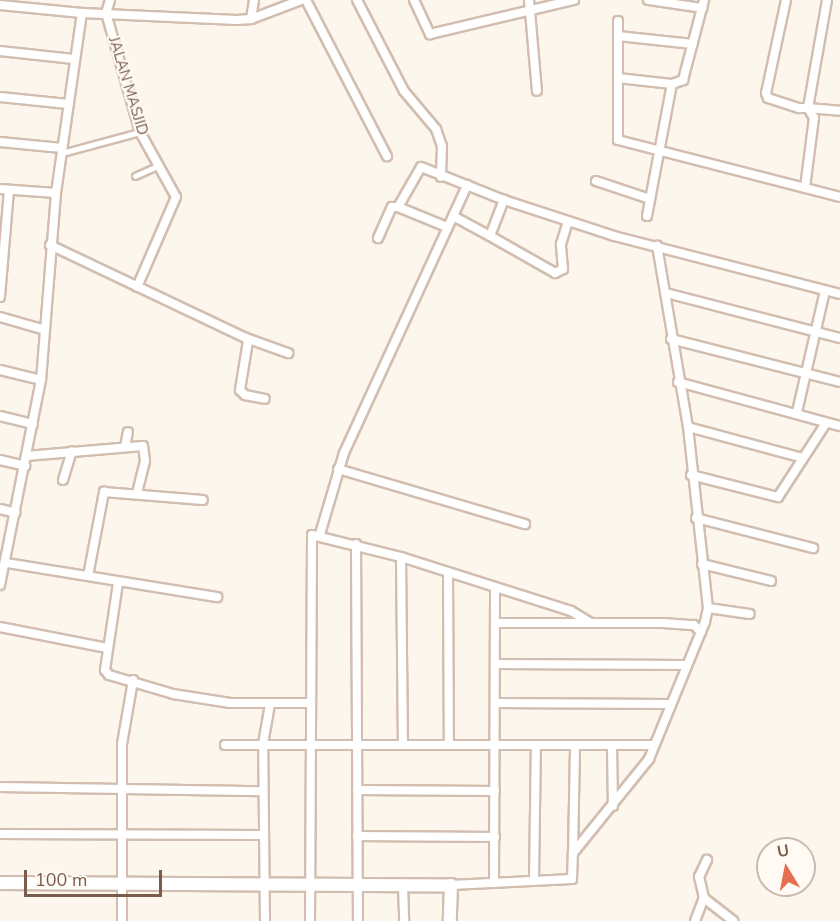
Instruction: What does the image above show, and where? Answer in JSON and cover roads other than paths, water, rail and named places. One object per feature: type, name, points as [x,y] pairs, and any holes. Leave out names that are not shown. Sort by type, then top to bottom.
[{"type":"street","points":[[106,13],[110,0]]},
{"type":"street","points":[[252,19],[254,0]]},
{"type":"street","points":[[0,4],[82,13],[252,19],[301,0]]},
{"type":"street","points":[[306,0],[387,156]]},
{"type":"street","points":[[357,0],[404,91],[436,129],[442,146],[441,177]]},
{"type":"street","points":[[414,0],[430,34],[530,5],[574,0]]},
{"type":"street","points":[[618,78],[672,84],[683,80],[703,4],[648,0]]},
{"type":"street","points":[[786,0],[768,98],[808,108],[840,111]]},
{"type":"street","points":[[805,188],[814,118],[808,108],[827,0]]},
{"type":"street","points":[[530,5],[537,91]]},
{"type":"street","points":[[0,585],[41,380],[42,329],[50,245],[82,13]]},
{"type":"street","name":"JALAN MASJID","points":[[106,13],[140,132],[176,197],[137,286]]},
{"type":"street","points":[[618,21],[618,140],[659,153],[840,197]]},
{"type":"street","points":[[618,36],[693,44]]},
{"type":"street","points":[[0,51],[74,59]]},
{"type":"street","points":[[647,216],[672,84]]},
{"type":"street","points":[[0,97],[68,104]]},
{"type":"street","points":[[0,142],[62,150]]},
{"type":"street","points":[[398,207],[421,167],[441,177],[568,221],[840,294]]},
{"type":"street","points":[[596,182],[650,199]]},
{"type":"street","points":[[320,534],[338,469],[467,185]]},
{"type":"street","points":[[0,297],[2,190],[56,193]]},
{"type":"street","points":[[490,236],[504,200]]},
{"type":"street","points":[[378,238],[392,207],[398,207],[447,227]]},
{"type":"street","points":[[453,216],[555,273],[563,268],[561,244],[568,221]]},
{"type":"street","points":[[50,245],[246,338],[288,353]]},
{"type":"street","points":[[573,853],[646,766],[708,608],[691,475],[688,427],[678,381],[657,246]]},
{"type":"street","points":[[796,412],[825,291]]},
{"type":"street","points":[[666,293],[840,338]]},
{"type":"street","points":[[0,317],[42,329]]},
{"type":"street","points":[[246,338],[248,341],[241,392],[266,399]]},
{"type":"street","points":[[671,339],[840,382]]},
{"type":"street","points":[[0,370],[41,380]]},
{"type":"street","points":[[678,381],[840,426]]},
{"type":"street","points":[[0,416],[33,424]]},
{"type":"street","points":[[691,475],[778,497],[826,423]]},
{"type":"street","points":[[688,427],[803,458]]},
{"type":"street","points":[[125,447],[128,432]]},
{"type":"street","points":[[26,456],[143,446],[145,452],[137,494]]},
{"type":"street","points":[[63,480],[72,451]]},
{"type":"street","points":[[0,460],[25,466]]},
{"type":"street","points":[[338,469],[525,524]]},
{"type":"street","points":[[88,576],[101,497],[114,491],[203,500]]},
{"type":"street","points":[[0,509],[16,513]]},
{"type":"street","points":[[696,518],[813,548]]},
{"type":"street","points":[[310,921],[311,536],[320,534],[401,557],[495,589],[571,611],[591,623]]},
{"type":"street","points":[[356,544],[357,921]]},
{"type":"street","points":[[5,557],[118,583],[217,597]]},
{"type":"street","points":[[401,557],[403,744]]},
{"type":"street","points":[[702,564],[771,581]]},
{"type":"street","points":[[448,573],[449,745]]},
{"type":"street","points":[[118,583],[105,673],[173,694],[270,706],[309,704]]},
{"type":"street","points":[[494,883],[495,589]]},
{"type":"street","points":[[708,608],[750,614]]},
{"type":"street","points":[[495,623],[689,625],[700,632]]},
{"type":"street","points":[[0,627],[107,648]]},
{"type":"street","points":[[495,664],[685,665]]},
{"type":"street","points":[[122,921],[122,744],[133,680]]},
{"type":"street","points":[[495,703],[670,704]]},
{"type":"street","points":[[265,921],[264,744],[270,706]]},
{"type":"street","points":[[225,744],[653,745]]},
{"type":"street","points":[[534,881],[536,745]]},
{"type":"street","points":[[0,883],[403,886],[571,879],[575,745]]},
{"type":"street","points":[[612,745],[613,806]]},
{"type":"street","points":[[0,787],[263,791]]},
{"type":"street","points":[[357,790],[495,790]]},
{"type":"street","points":[[0,834],[263,835]]},
{"type":"street","points":[[357,836],[495,837]]},
{"type":"street","points":[[695,921],[704,898],[699,877],[707,860]]},
{"type":"street","points":[[450,885],[450,921]]},
{"type":"street","points":[[403,886],[404,921]]},
{"type":"street","points":[[704,898],[733,921]]},
{"type":"lane","points":[[62,150],[140,132]]},
{"type":"lane","points":[[135,176],[157,166]]}]
